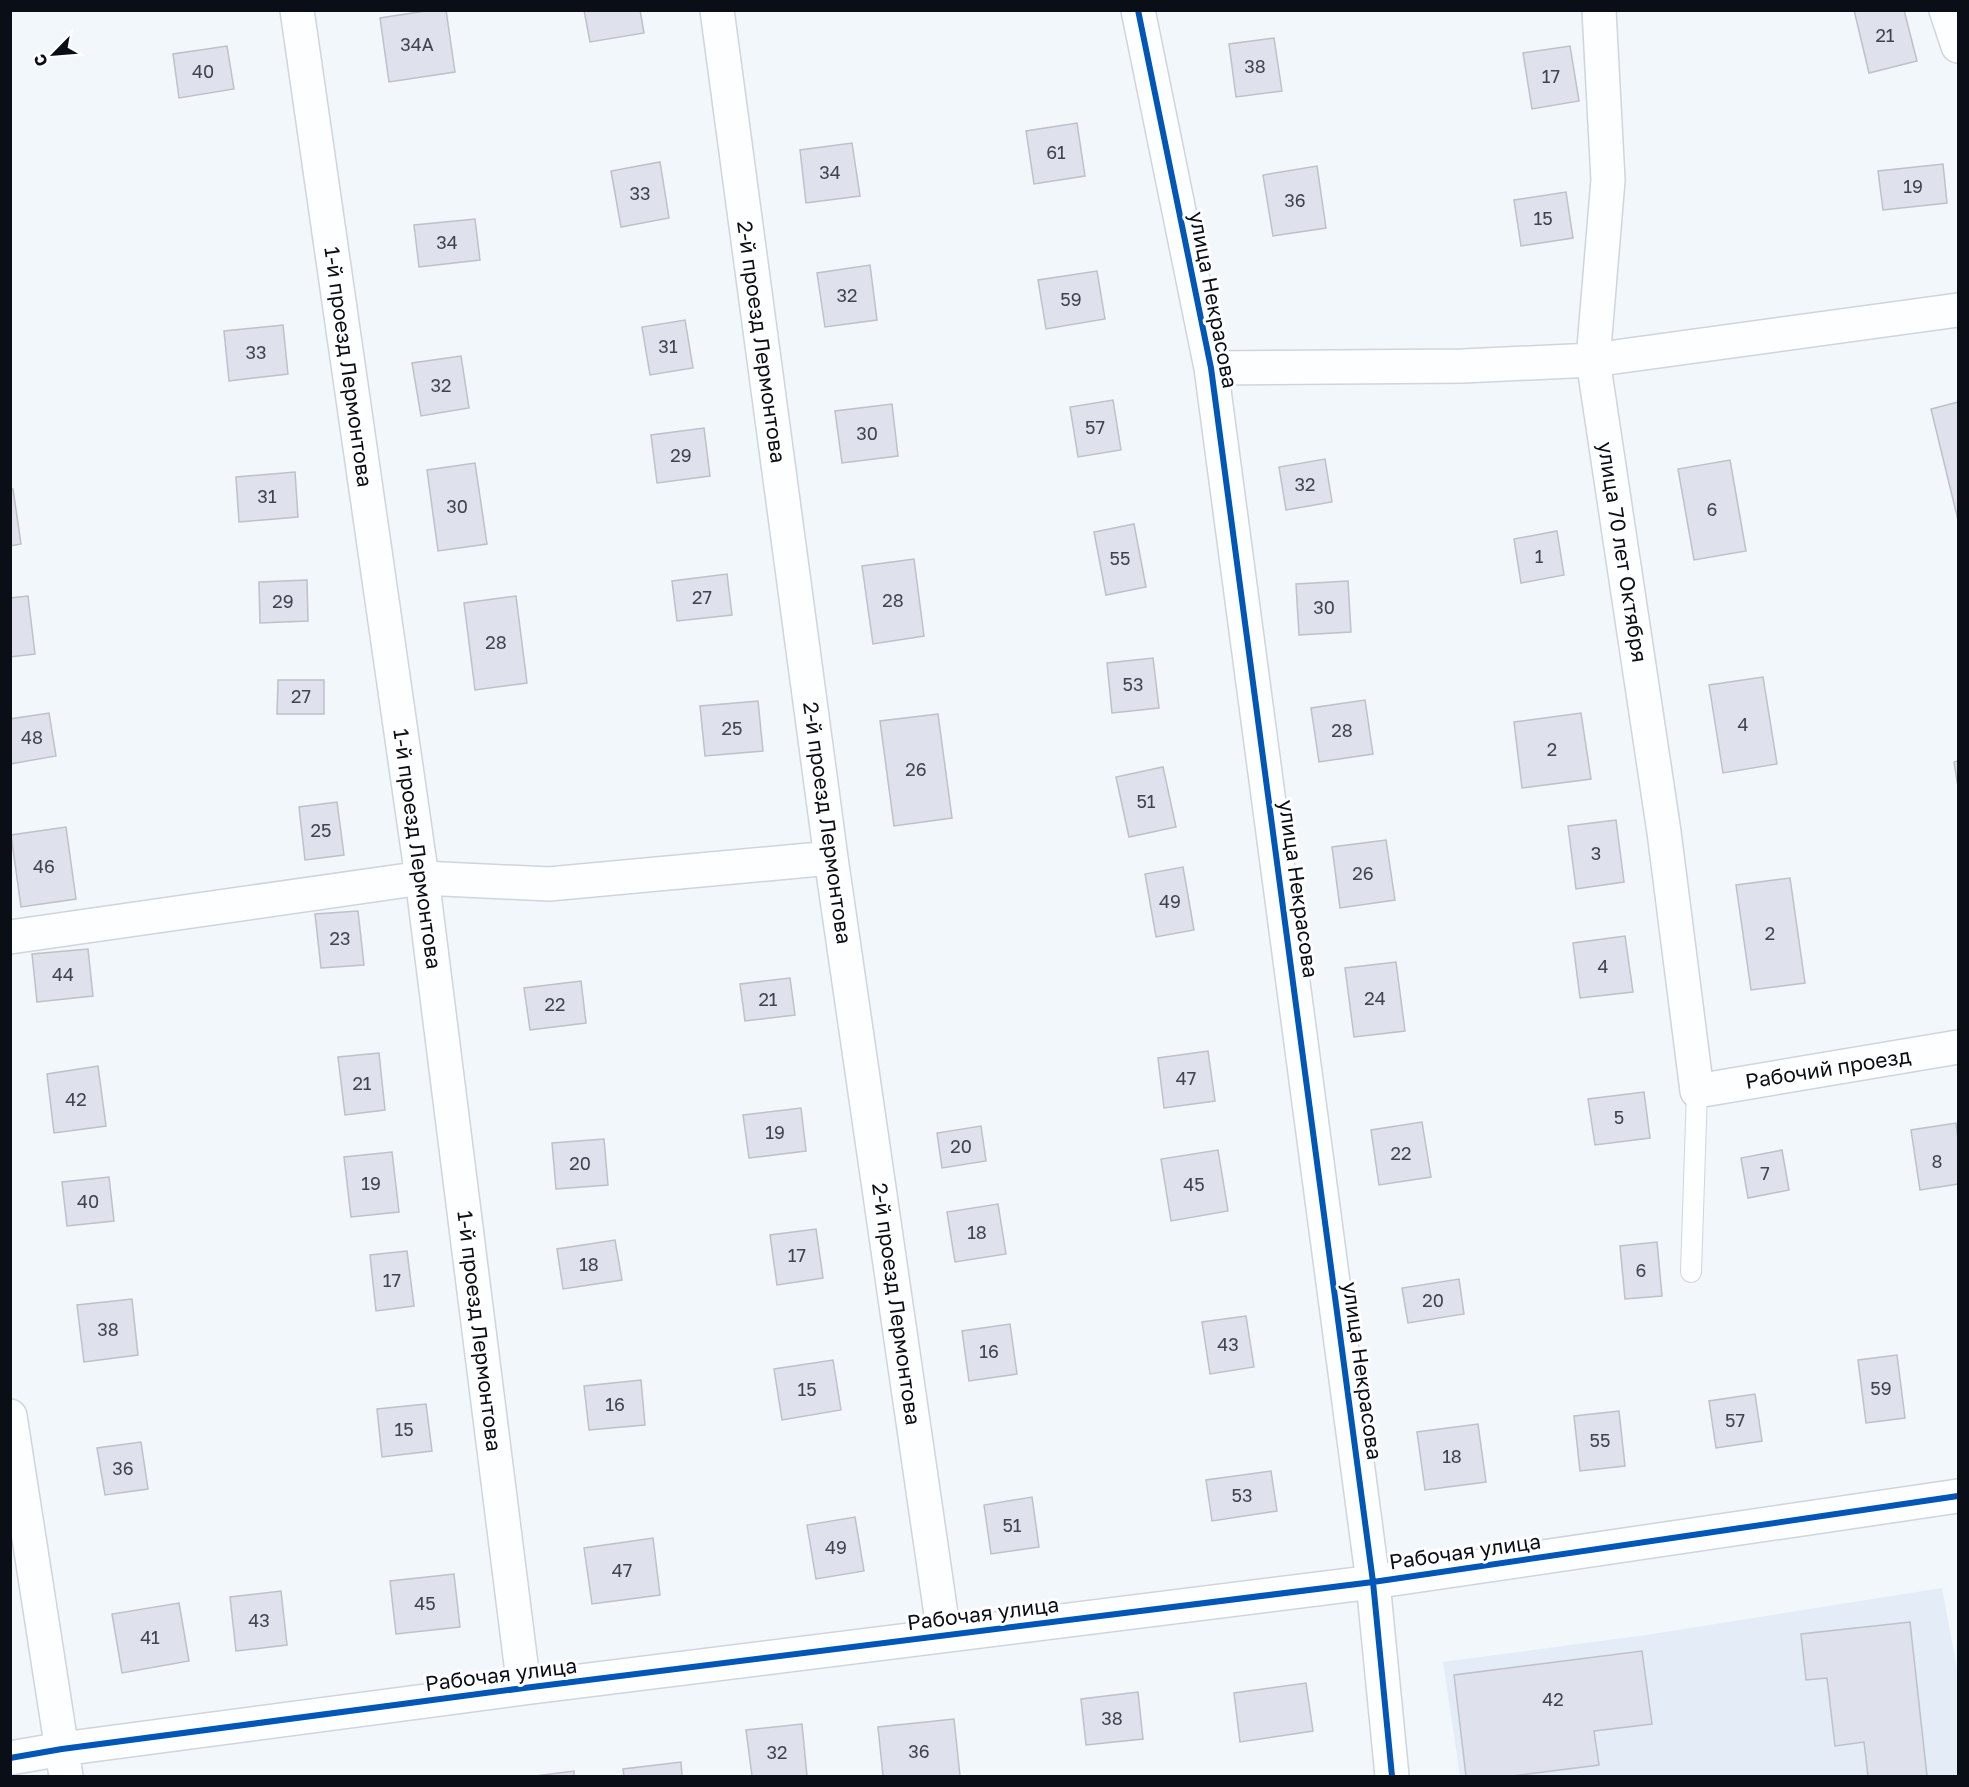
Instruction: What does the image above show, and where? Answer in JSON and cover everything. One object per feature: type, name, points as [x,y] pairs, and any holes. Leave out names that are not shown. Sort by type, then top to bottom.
[{"type":"street","name":"1-й проезд Лермонтова","points":[[297,10],[422,878],[524,1688]]},
{"type":"street","name":"2-й проезд Лермонтова","points":[[717,10],[831,858],[944,1635]]},
{"type":"street","name":"улица Некрасова","points":[[1138,10],[1211,368],[1373,1582],[1392,1776]]},
{"type":"street","name":"улица 70 лет Октября","points":[[1599,10],[1608,180],[1593,360],[1664,832],[1697,1091]]},
{"type":"street","points":[[1946,10],[1959,46]]},
{"type":"street","points":[[1211,368],[1464,366],[1593,360],[1959,310]]},
{"type":"street","points":[[10,937],[422,878],[549,884],[831,858]]},
{"type":"street","name":"Рабочий проезд","points":[[1697,1091],[1959,1047]]},
{"type":"street","points":[[10,1416],[64,1763]]},
{"type":"street","name":"Рабочая улица","points":[[10,1758],[64,1763],[524,1688],[1373,1582],[1959,1496]]},
{"type":"lane","points":[[1691,1272],[1697,1091]]},
{"type":"shaded area","points":[[1942,1588],[1958,1674],[1958,1776],[1460,1776],[1443,1662],[1653,1634]]},
{"type":"building","points":[[446,10],[455,72],[389,82],[380,18]]},
{"type":"building","points":[[584,10],[640,10],[644,33],[590,42]]},
{"type":"building","points":[[1854,10],[1904,10],[1917,61],[1869,73]]},
{"type":"building","points":[[1274,38],[1282,91],[1236,97],[1229,44]]},
{"type":"building","points":[[227,46],[234,89],[179,98],[173,54]]},
{"type":"building","points":[[1570,46],[1579,101],[1532,109],[1523,53]]},
{"type":"building","points":[[1077,123],[1085,176],[1034,184],[1026,131]]},
{"type":"building","points":[[852,143],[860,196],[806,203],[800,150]]},
{"type":"building","points":[[660,162],[669,218],[621,227],[611,171]]},
{"type":"building","points":[[1943,164],[1947,203],[1883,210],[1878,171]]},
{"type":"building","points":[[1317,166],[1326,228],[1273,236],[1263,175]]},
{"type":"building","points":[[1566,192],[1573,238],[1521,246],[1514,200]]},
{"type":"building","points":[[475,219],[480,260],[419,267],[414,225]]},
{"type":"building","points":[[870,265],[877,320],[825,327],[817,273]]},
{"type":"building","points":[[1097,271],[1105,319],[1046,329],[1038,280]]},
{"type":"building","points":[[685,320],[693,368],[650,375],[642,327]]},
{"type":"building","points":[[283,325],[288,374],[229,381],[224,331]]},
{"type":"building","points":[[461,356],[469,408],[421,416],[412,363]]},
{"type":"building","points":[[1113,400],[1121,450],[1078,457],[1070,407]]},
{"type":"building","points":[[1958,402],[1958,520],[1931,409]]},
{"type":"building","points":[[892,404],[898,456],[842,463],[835,411]]},
{"type":"building","points":[[704,428],[710,476],[657,483],[651,435]]},
{"type":"building","points":[[1325,459],[1332,502],[1286,510],[1279,467]]},
{"type":"building","points":[[1730,460],[1746,551],[1694,560],[1678,469]]},
{"type":"building","points":[[475,463],[487,544],[438,551],[427,470]]},
{"type":"building","points":[[295,472],[298,517],[239,522],[236,477]]},
{"type":"building","points":[[10,489],[13,489],[21,544],[10,546]]},
{"type":"building","points":[[1134,524],[1146,587],[1106,595],[1094,532]]},
{"type":"building","points":[[1557,531],[1564,575],[1521,583],[1514,539]]},
{"type":"building","points":[[914,559],[924,636],[873,644],[862,566]]},
{"type":"building","points":[[727,574],[732,615],[677,621],[672,581]]},
{"type":"building","points":[[307,580],[308,621],[260,623],[259,582]]},
{"type":"building","points":[[1348,581],[1351,632],[1299,635],[1296,584]]},
{"type":"building","points":[[28,596],[35,654],[10,657],[10,598]]},
{"type":"building","points":[[516,596],[527,683],[475,690],[464,603]]},
{"type":"building","points":[[1153,658],[1159,708],[1112,713],[1107,663]]},
{"type":"building","points":[[1763,677],[1777,764],[1723,773],[1709,685]]},
{"type":"building","points":[[278,680],[324,680],[324,714],[277,714]]},
{"type":"building","points":[[1365,700],[1373,754],[1319,762],[1311,708]]},
{"type":"building","points":[[758,701],[763,751],[705,756],[700,706]]},
{"type":"building","points":[[49,713],[56,756],[10,764],[10,719]]},
{"type":"building","points":[[1581,713],[1591,779],[1522,788],[1514,722]]},
{"type":"building","points":[[938,714],[952,818],[894,826],[880,721]]},
{"type":"building","points":[[1958,761],[1958,787],[1954,762]]},
{"type":"building","points":[[1163,767],[1176,827],[1129,837],[1116,777]]},
{"type":"building","points":[[337,802],[344,855],[305,860],[299,807]]},
{"type":"building","points":[[1616,820],[1624,882],[1576,889],[1568,826]]},
{"type":"building","points":[[66,827],[76,899],[21,907],[11,835]]},
{"type":"building","points":[[1386,840],[1395,900],[1340,908],[1332,847]]},
{"type":"building","points":[[1183,867],[1194,930],[1156,937],[1145,874]]},
{"type":"building","points":[[1790,878],[1805,983],[1751,990],[1736,885]]},
{"type":"building","points":[[358,911],[364,965],[321,968],[315,914]]},
{"type":"building","points":[[1625,936],[1633,992],[1580,998],[1573,943]]},
{"type":"building","points":[[88,949],[93,996],[37,1002],[32,954]]},
{"type":"building","points":[[1396,962],[1405,1031],[1354,1037],[1345,968]]},
{"type":"building","points":[[790,978],[795,1015],[745,1021],[740,984]]},
{"type":"building","points":[[581,981],[586,1023],[530,1030],[524,988]]},
{"type":"building","points":[[1208,1051],[1215,1101],[1164,1108],[1158,1058]]},
{"type":"building","points":[[379,1053],[385,1110],[345,1115],[338,1057]]},
{"type":"building","points":[[98,1066],[106,1126],[54,1133],[47,1074]]},
{"type":"building","points":[[1644,1092],[1650,1138],[1595,1145],[1588,1099]]},
{"type":"building","points":[[801,1108],[806,1151],[749,1158],[743,1115]]},
{"type":"building","points":[[1422,1122],[1431,1177],[1379,1185],[1371,1130]]},
{"type":"building","points":[[1956,1123],[1958,1184],[1920,1190],[1911,1130]]},
{"type":"building","points":[[981,1126],[986,1161],[942,1168],[937,1133]]},
{"type":"building","points":[[604,1139],[608,1185],[556,1189],[552,1143]]},
{"type":"building","points":[[1218,1150],[1228,1211],[1171,1221],[1161,1159]]},
{"type":"building","points":[[1782,1150],[1789,1190],[1748,1198],[1741,1158]]},
{"type":"building","points":[[392,1152],[399,1212],[351,1217],[344,1157]]},
{"type":"building","points":[[109,1177],[114,1221],[67,1226],[62,1182]]},
{"type":"building","points":[[998,1204],[1006,1254],[955,1262],[947,1212]]},
{"type":"building","points":[[816,1229],[823,1278],[777,1285],[770,1235]]},
{"type":"building","points":[[615,1240],[622,1280],[563,1289],[557,1249]]},
{"type":"building","points":[[1657,1242],[1662,1296],[1625,1299],[1620,1246]]},
{"type":"building","points":[[407,1251],[414,1306],[376,1311],[370,1255]]},
{"type":"building","points":[[1459,1279],[1464,1314],[1408,1323],[1402,1288]]},
{"type":"building","points":[[132,1299],[138,1355],[84,1362],[77,1305]]},
{"type":"building","points":[[1246,1316],[1254,1367],[1210,1374],[1202,1322]]},
{"type":"building","points":[[1010,1324],[1017,1374],[969,1381],[962,1331]]},
{"type":"building","points":[[1897,1355],[1905,1418],[1866,1423],[1858,1360]]},
{"type":"building","points":[[833,1360],[841,1410],[782,1420],[774,1369]]},
{"type":"building","points":[[641,1380],[645,1425],[589,1430],[584,1386]]},
{"type":"building","points":[[1755,1394],[1762,1441],[1716,1448],[1709,1401]]},
{"type":"building","points":[[426,1404],[432,1451],[382,1457],[377,1409]]},
{"type":"building","points":[[1619,1411],[1625,1466],[1580,1471],[1574,1416]]},
{"type":"building","points":[[1478,1424],[1486,1482],[1425,1490],[1417,1432]]},
{"type":"building","points":[[141,1442],[148,1489],[105,1495],[97,1448]]},
{"type":"building","points":[[1271,1471],[1277,1511],[1212,1521],[1206,1480]]},
{"type":"building","points":[[1032,1497],[1039,1547],[991,1554],[984,1505]]},
{"type":"building","points":[[855,1517],[864,1571],[816,1579],[807,1525]]},
{"type":"building","points":[[653,1538],[660,1595],[592,1604],[584,1548]]},
{"type":"building","points":[[454,1574],[460,1627],[396,1634],[390,1581]]},
{"type":"building","points":[[281,1591],[287,1645],[236,1651],[230,1597]]},
{"type":"building","points":[[179,1603],[189,1661],[122,1673],[112,1614]]},
{"type":"building","points":[[1910,1622],[1927,1776],[1868,1776],[1864,1742],[1835,1746],[1827,1678],[1806,1680],[1801,1634]]},
{"type":"building","points":[[1642,1651],[1652,1724],[1594,1731],[1599,1765],[1512,1776],[1466,1776],[1454,1675]]},
{"type":"building","points":[[1306,1683],[1313,1731],[1240,1742],[1234,1693]]},
{"type":"building","points":[[1138,1692],[1143,1739],[1086,1745],[1081,1699]]},
{"type":"building","points":[[954,1719],[960,1776],[883,1776],[878,1727]]},
{"type":"building","points":[[802,1724],[807,1776],[752,1776],[746,1730]]},
{"type":"building","points":[[681,1762],[682,1776],[624,1776],[623,1769]]},
{"type":"building","points":[[574,1771],[574,1776],[535,1776]]},
{"type":"cycle path","points":[[1138,10],[1211,368],[1373,1582],[1392,1776]]},
{"type":"cycle path","points":[[10,1758],[62,1749],[524,1688],[1373,1582],[1958,1496]]}]
